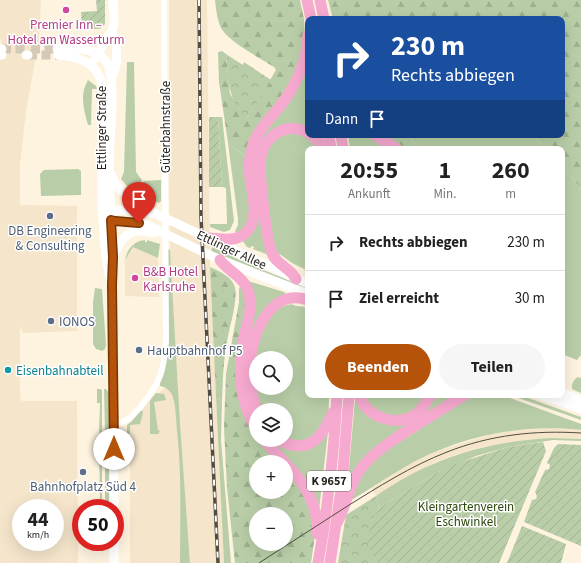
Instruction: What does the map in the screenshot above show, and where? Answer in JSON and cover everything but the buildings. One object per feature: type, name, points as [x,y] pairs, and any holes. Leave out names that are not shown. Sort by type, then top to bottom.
[{"type":"highway","points":[[307,0],[310,16]]},
{"type":"highway","points":[[320,0],[323,16]]},
{"type":"highway","points":[[209,238],[226,240],[236,238],[245,233],[252,224],[254,213],[249,168],[252,150],[262,128],[290,92],[298,78],[305,58]]},
{"type":"highway","points":[[296,279],[291,271],[274,258],[271,250],[260,161],[265,143],[275,133],[282,130],[296,128],[305,132]]},
{"type":"highway","points":[[315,138],[322,146]]},
{"type":"highway","points":[[380,138],[392,146]]},
{"type":"highway","points":[[215,258],[236,273],[247,288],[249,294],[250,311],[244,341],[240,375],[245,405],[249,413]]},
{"type":"highway","points":[[255,403],[250,387],[251,352],[261,324],[267,314],[281,300],[292,297],[305,299]]},
{"type":"highway","name":"K 9657","points":[[330,563],[337,524],[349,398]]},
{"type":"highway","points":[[361,398],[366,407],[374,414],[384,419],[404,420],[421,410],[429,398]]},
{"type":"highway","points":[[337,524],[354,479],[361,468],[372,456],[416,425],[461,398]]},
{"type":"highway","points":[[293,446],[307,444],[314,441],[321,435],[327,425],[336,400]]},
{"type":"highway","name":"K 9657","points":[[319,561],[326,509],[336,400]]},
{"type":"highway","points":[[270,447],[278,455]]},
{"type":"highway","points":[[293,472],[303,484],[314,506],[317,517],[319,561]]},
{"type":"main road","points":[[98,54],[85,49],[58,52],[91,65],[98,54],[112,30],[114,23],[112,0]]},
{"type":"main road","points":[[111,79],[115,72],[117,60],[116,43],[112,30]]},
{"type":"main road","name":"Ettlinger Straße","points":[[98,54],[107,63],[111,79],[107,218]]},
{"type":"main road","name":"Ettlinger Straße","points":[[91,65],[100,77],[103,89],[102,206],[107,218]]},
{"type":"main road","points":[[109,168],[116,185],[122,191],[131,199],[158,215]]},
{"type":"main road","points":[[112,285],[107,268],[107,218],[115,210],[127,210],[158,215]]},
{"type":"main road","name":"Ettlinger Allee","points":[[158,215],[305,283]]},
{"type":"main road","points":[[107,218],[113,257],[114,499]]},
{"type":"main road","name":"Ettlinger Allee","points":[[107,218],[115,221],[139,223],[215,258],[305,293]]},
{"type":"main road","points":[[113,257],[118,244],[132,232],[140,230],[153,233],[160,232]]},
{"type":"main road","points":[[565,394],[581,400]]},
{"type":"main road","points":[[549,398],[581,410]]},
{"type":"main road","points":[[114,551],[114,563]]},
{"type":"street","name":"Güterbahnstraße","points":[[114,423],[125,421],[138,410],[160,377],[164,361],[166,342],[164,0]]},
{"type":"shaded area","points":[[0,0],[41,0],[39,40],[26,111],[20,164],[20,207],[21,205],[77,206],[77,331],[23,333],[20,327],[20,391],[21,404],[22,401],[77,401],[78,499],[72,499],[72,551],[78,551],[78,563],[0,563],[0,59],[2,46],[0,37]]},
{"type":"shaded area","points":[[169,0],[207,0],[210,267],[224,563],[190,563],[183,469],[186,563],[130,563],[130,434],[127,434],[127,425],[153,395],[159,393],[165,387],[178,388],[170,257]]},
{"type":"shaded area","points":[[133,247],[158,258],[159,297],[125,296],[125,260]]},
{"type":"shaded area","points":[[553,428],[581,430],[581,439],[551,438],[525,440],[482,447],[448,457],[432,464],[405,478],[376,496],[372,488],[406,466],[433,453],[453,446],[492,434],[518,430]]},
{"type":"green space","points":[[96,0],[105,0],[105,24],[100,29],[82,29],[81,12],[97,11]]},
{"type":"green space","points":[[215,0],[300,0],[304,19],[305,36],[300,65],[246,157],[228,143],[219,82],[218,52],[222,51],[226,54],[230,94],[246,119],[276,70],[274,67],[231,39],[225,33],[221,28]]},
{"type":"green space","points":[[328,0],[581,0],[581,188],[565,170],[565,146],[543,146],[536,138],[565,138],[565,16],[332,16]]},
{"type":"green space","points":[[226,54],[243,65],[244,62],[271,80],[246,119],[235,104],[232,96]]},
{"type":"green space","points":[[127,62],[134,62],[136,172],[142,180],[134,192],[121,179],[124,172]]},
{"type":"green space","points":[[305,65],[305,130],[263,141],[269,255],[253,249],[254,247],[252,246],[250,248],[247,247],[242,240],[247,236],[255,149]]},
{"type":"green space","points":[[88,80],[96,86],[97,89],[92,89],[91,125],[88,125],[83,102],[85,86]]},
{"type":"green space","points":[[209,117],[218,117],[222,187],[209,187]]},
{"type":"green space","points":[[218,117],[222,117],[234,221],[230,230],[224,232],[210,227],[210,224],[227,224],[226,188],[222,187]]},
{"type":"green space","points":[[284,133],[305,135],[305,138],[308,138],[317,146],[305,146],[305,270],[281,255],[276,254],[262,168],[267,146]]},
{"type":"green space","points":[[348,138],[374,138],[386,146],[350,146]]},
{"type":"green space","points":[[388,138],[410,138],[417,146],[401,146]]},
{"type":"green space","points":[[410,138],[536,138],[543,146],[417,146]]},
{"type":"green space","points":[[228,143],[246,157],[251,205],[247,227],[237,234],[235,231],[238,225],[238,219]]},
{"type":"green space","points":[[78,169],[81,171],[81,195],[41,196],[40,174],[44,170]]},
{"type":"green space","points":[[565,170],[581,188],[581,355],[577,360],[565,355]]},
{"type":"green space","points":[[161,180],[161,201],[159,203],[136,193],[144,181]]},
{"type":"green space","points":[[145,240],[145,242],[147,242],[147,240],[160,244],[158,258],[133,247],[125,260],[127,252],[134,244]]},
{"type":"green space","points":[[212,247],[251,265],[305,287],[305,289],[211,251]]},
{"type":"green space","points":[[168,249],[170,250],[190,563],[180,563],[179,448],[175,405],[170,391],[160,386],[162,376]]},
{"type":"green space","points":[[210,267],[232,281],[236,293],[223,372],[222,401],[216,396]]},
{"type":"green space","points":[[248,281],[284,292],[287,295],[256,326],[255,351],[250,351]]},
{"type":"green space","points":[[241,284],[246,296],[249,447],[266,447],[272,455],[249,455],[249,499],[293,499],[293,480],[306,496],[311,513],[315,535],[311,563],[235,563],[227,488],[224,428],[226,374],[239,302],[239,289]]},
{"type":"green space","points":[[95,288],[102,289],[106,345],[105,349],[102,351],[96,349],[93,344],[93,302]]},
{"type":"green space","points":[[291,304],[305,307],[305,398],[329,398],[326,423],[322,430],[302,442],[293,441],[293,403],[259,403],[256,395],[293,395],[293,351],[257,351],[259,336],[275,309]]},
{"type":"green space","points":[[578,377],[581,378],[581,393],[572,389],[573,382]]},
{"type":"green space","points":[[97,389],[101,389],[102,391],[102,432],[99,433],[100,403],[97,403]]},
{"type":"green space","points":[[104,389],[106,389],[109,393],[109,431],[105,431]]},
{"type":"green space","points":[[156,393],[164,394],[166,400],[154,402],[158,430],[160,431],[158,434],[150,434],[150,401]]},
{"type":"green space","points":[[251,395],[254,395],[253,403],[251,403]]},
{"type":"green space","points":[[216,396],[222,401],[221,440],[231,563],[224,563]]},
{"type":"green space","points":[[364,398],[426,398],[420,407],[400,417],[376,413]]},
{"type":"green space","points":[[430,398],[455,398],[348,480],[355,399],[394,424]]},
{"type":"green space","points":[[468,398],[510,398],[581,424],[581,430],[558,428],[513,431],[468,440],[425,457],[405,467],[348,502],[361,474],[381,454]]},
{"type":"green space","points":[[519,398],[528,398],[581,417],[581,420]]},
{"type":"green space","points":[[140,411],[143,411],[143,413],[140,424],[130,425],[130,434],[127,434],[127,425]]},
{"type":"green space","points":[[328,432],[319,510],[293,474],[293,455],[279,455],[273,447],[293,447],[293,444]]},
{"type":"green space","points":[[99,436],[102,436],[102,499],[100,499]]},
{"type":"green space","points":[[105,436],[110,436],[109,499],[105,499]]},
{"type":"green space","points":[[551,438],[581,439],[581,441],[553,440],[508,447],[476,456],[436,473],[379,508],[376,496],[417,471],[438,462],[459,454],[503,443]]},
{"type":"green space","name":"Kleingartenverein Eschwinkel","points":[[543,442],[546,451],[499,563],[377,563],[372,555],[367,541],[371,522],[379,508],[436,473],[458,463],[508,447]]},
{"type":"green space","name":"Kleingartenverein Eschwinkel","points":[[558,444],[581,445],[581,546],[524,522],[532,500],[536,499],[537,496],[535,492],[545,470],[549,469],[550,465],[547,463],[554,448]]},
{"type":"green space","points":[[376,496],[379,508],[371,522],[372,555],[377,563],[338,563],[346,515]]},
{"type":"green space","name":"Kleingartenverein Eschwinkel","points":[[522,526],[566,544],[561,563],[507,563]]},
{"type":"tunnel","points":[[2,49],[26,49]]},
{"type":"tunnel","points":[[31,49],[57,49]]},
{"type":"tunnel","points":[[28,55],[58,55]]},
{"type":"tram line","points":[[259,563],[383,484],[408,470],[447,452],[480,441],[513,435],[547,432],[581,433]]},
{"type":"railway","points":[[199,0],[201,217],[218,563]]},
{"type":"place","name":"Premier Inn – Hotel am Wasserturm","points":[[66,10]]},
{"type":"place","name":"DB Engineering & Consulting","points":[[50,216]]},
{"type":"place","name":"B&B Hotel Karlsruhe","points":[[135,278]]},
{"type":"place","name":"IONOS","points":[[51,321]]},
{"type":"place","name":"Hauptbahnhof P5","points":[[139,350]]},
{"type":"place","name":"Eisenbahnabteil","points":[[8,370]]},
{"type":"place","name":"Bahnhofplatz Süd 4","points":[[83,472]]},
{"type":"route","points":[[114,449],[113,257],[111,220],[139,223]]}]
